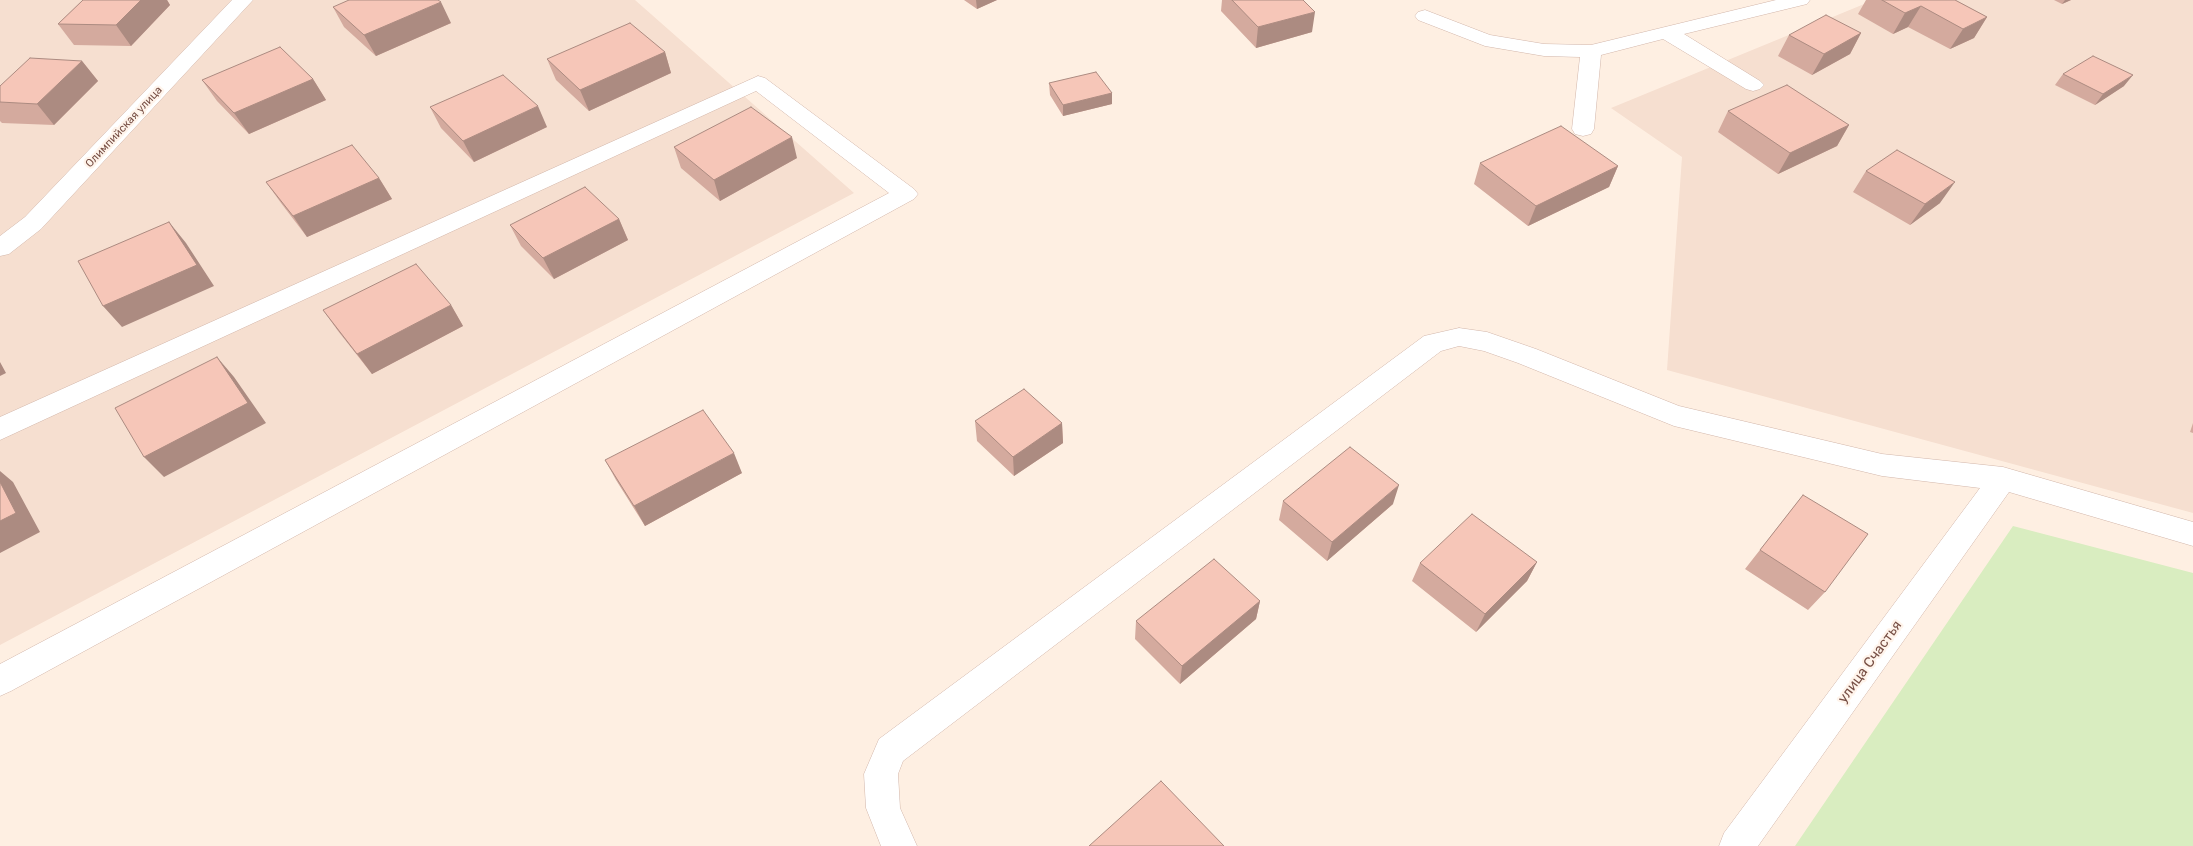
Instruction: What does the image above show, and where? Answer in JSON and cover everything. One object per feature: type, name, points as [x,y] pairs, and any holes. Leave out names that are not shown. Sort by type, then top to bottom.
[{"type":"street","name":"Олимпийская улица","points":[[0,248],[33,223],[243,0]]},
{"type":"street","points":[[1425,16],[1485,40],[1544,50],[1591,51],[1800,0]]},
{"type":"street","points":[[1668,33],[1753,85]]},
{"type":"street","points":[[1583,129],[1591,51]]},
{"type":"street","points":[[0,429],[758,82],[906,194],[0,681]]},
{"type":"street","points":[[899,846],[883,808],[881,774],[892,750],[1434,343],[1459,337],[1487,342],[1527,356],[1674,415],[1872,463],[2002,479],[2193,534]]},
{"type":"street","name":"улица Счастья","points":[[1737,846],[2002,479]]},
{"type":"shaded area","points":[[0,0],[635,0],[854,193],[0,645]]},
{"type":"shaded area","points":[[1874,0],[2193,0],[2193,513],[1667,370],[1682,157],[1611,108]]},
{"type":"green space","points":[[2013,526],[2193,573],[2193,846],[1795,846]]},
{"type":"building","points":[[83,0],[141,0],[116,25],[58,24]]},
{"type":"building","points":[[349,0],[438,0],[441,2],[364,35],[333,7]]},
{"type":"building","points":[[1232,0],[1303,0],[1315,12],[1258,27]]},
{"type":"building","points":[[1882,0],[1955,0],[1987,17],[1963,29],[1921,6],[1905,13]]},
{"type":"building","points":[[1826,15],[1861,33],[1824,54],[1789,35]]},
{"type":"building","points":[[630,23],[665,52],[580,90],[547,59]]},
{"type":"building","points":[[280,47],[313,79],[234,113],[202,80]]},
{"type":"building","points":[[2093,56],[2133,75],[2103,94],[2063,74]]},
{"type":"building","points":[[30,58],[82,61],[37,104],[0,102],[0,86]]},
{"type":"building","points":[[1096,72],[1112,93],[1063,105],[1049,83]]},
{"type":"building","points":[[503,75],[538,106],[463,141],[430,107]]},
{"type":"building","points":[[1787,85],[1849,125],[1790,153],[1728,111]]},
{"type":"building","points":[[751,107],[792,137],[714,180],[674,147]]},
{"type":"building","points":[[1561,126],[1618,166],[1536,206],[1480,163]]},
{"type":"building","points":[[352,145],[379,178],[293,216],[266,182]]},
{"type":"building","points":[[1897,150],[1955,182],[1925,204],[1866,171]]},
{"type":"building","points":[[585,187],[619,219],[543,258],[510,225]]},
{"type":"building","points":[[169,222],[197,265],[103,306],[78,261]]},
{"type":"building","points":[[416,264],[451,305],[357,354],[323,310]]},
{"type":"building","points":[[217,357],[248,403],[144,457],[115,408]]},
{"type":"building","points":[[1024,389],[1062,423],[1013,457],[975,421]]},
{"type":"building","points":[[703,410],[734,453],[634,506],[605,460]]},
{"type":"building","points":[[1350,447],[1399,485],[1332,542],[1283,501]]},
{"type":"building","points":[[0,482],[16,513],[0,521]]},
{"type":"building","points":[[1803,495],[1868,534],[1825,592],[1760,550]]},
{"type":"building","points":[[1472,514],[1537,562],[1485,614],[1420,563]]},
{"type":"building","points":[[1214,559],[1260,601],[1182,666],[1136,621]]},
{"type":"building","points":[[1161,781],[1224,846],[1089,846]]}]
